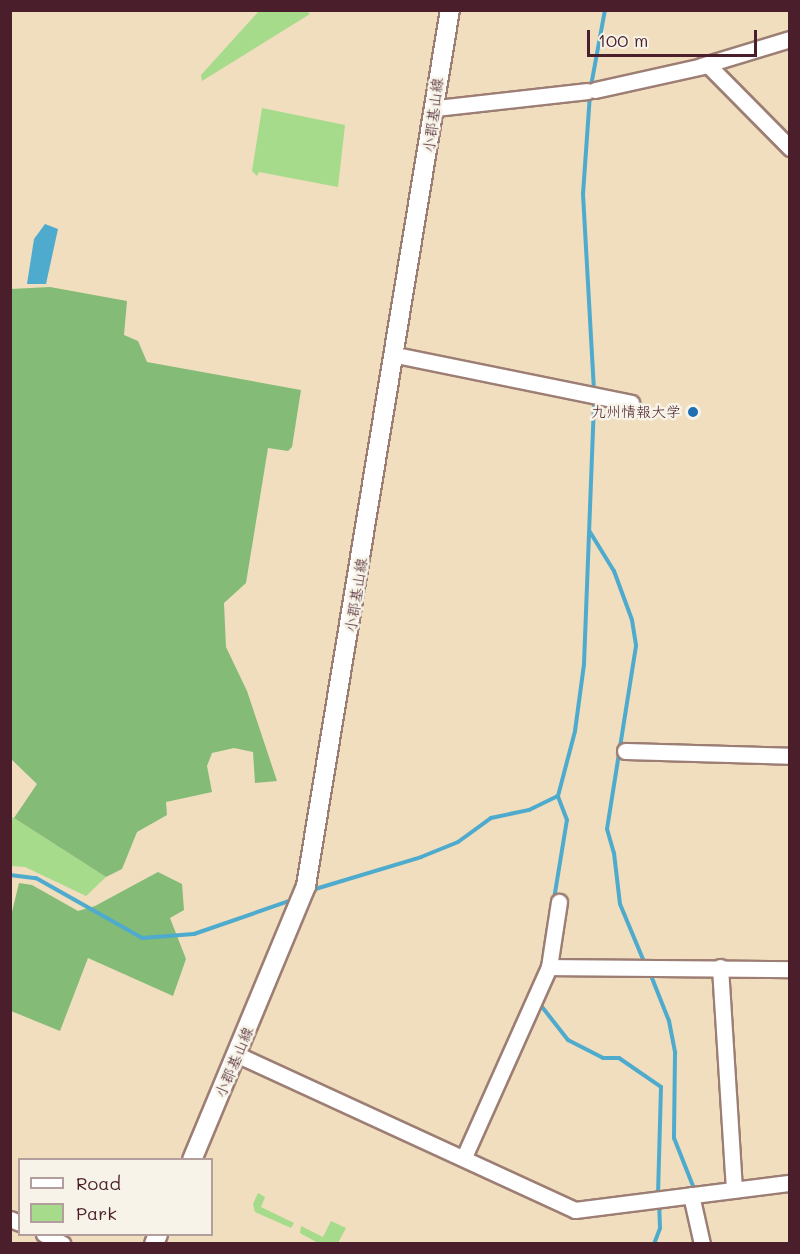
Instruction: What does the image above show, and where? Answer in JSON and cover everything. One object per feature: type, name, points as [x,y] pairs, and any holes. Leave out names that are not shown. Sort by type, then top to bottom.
[{"type":"main road","name":"小郡基山線","points":[[193,1158],[303,895],[396,355],[450,10]]},
{"type":"street","points":[[683,72],[789,39]]},
{"type":"street","points":[[436,108],[591,90],[708,65],[789,148]]},
{"type":"street","points":[[396,355],[632,403]]},
{"type":"street","points":[[625,751],[789,756]]},
{"type":"street","points":[[464,1157],[549,967],[559,902]]},
{"type":"street","points":[[549,967],[789,969]]},
{"type":"street","points":[[720,967],[734,1190]]},
{"type":"street","points":[[238,1054],[575,1210],[789,1183]]},
{"type":"street","points":[[691,1195],[702,1244]]},
{"type":"street","points":[[48,1236],[63,1244]]},
{"type":"green space","points":[[259,11],[307,11],[310,14],[202,81],[201,75]]},
{"type":"green space","points":[[262,108],[345,125],[338,187],[259,172],[257,176],[252,171]]},
{"type":"green space","points":[[50,287],[127,301],[124,335],[138,341],[147,362],[301,390],[292,447],[288,451],[268,448],[246,583],[224,603],[226,647],[247,691],[277,781],[255,783],[253,752],[234,748],[212,753],[207,766],[212,792],[166,802],[167,815],[137,832],[122,869],[106,877],[14,818],[37,784],[11,759],[11,289]]},
{"type":"green space","points":[[10,816],[106,877],[86,896],[25,867],[11,866]]},
{"type":"green space","points":[[158,872],[182,884],[184,910],[170,918],[186,959],[173,996],[88,958],[60,1031],[11,1011],[11,916],[19,883],[32,885],[78,911],[95,906]]},
{"type":"green space","points":[[258,1193],[265,1197],[261,1207],[294,1223],[291,1228],[255,1212],[253,1204]]},
{"type":"green space","points":[[331,1221],[346,1228],[338,1243],[318,1243],[300,1233],[301,1226],[323,1237]]},
{"type":"water","points":[[45,224],[58,229],[46,284],[27,284],[34,239]]},
{"type":"waterway","points":[[591,86],[605,10]]},
{"type":"waterway","points":[[590,94],[583,194],[594,392]]},
{"type":"waterway","points":[[554,899],[567,820],[558,796],[575,731],[584,664],[594,399]]},
{"type":"waterway","points":[[590,532],[614,571],[632,620],[636,646],[607,829],[614,853],[620,904],[645,964]]},
{"type":"waterway","points":[[312,890],[421,857],[458,842],[491,818],[529,810],[558,796]]},
{"type":"waterway","points":[[10,875],[36,878],[142,938],[194,934],[292,900]]},
{"type":"waterway","points":[[544,952],[548,927]]},
{"type":"waterway","points":[[535,988],[540,970]]},
{"type":"waterway","points":[[650,973],[669,1021],[675,1053],[674,1138],[695,1191]]},
{"type":"waterway","points":[[539,1003],[568,1040],[603,1058],[619,1058],[661,1087],[658,1195]]},
{"type":"waterway","points":[[654,1244],[660,1228],[659,1203]]},
{"type":"place","name":"九州情報大学","points":[[693,412]]}]
